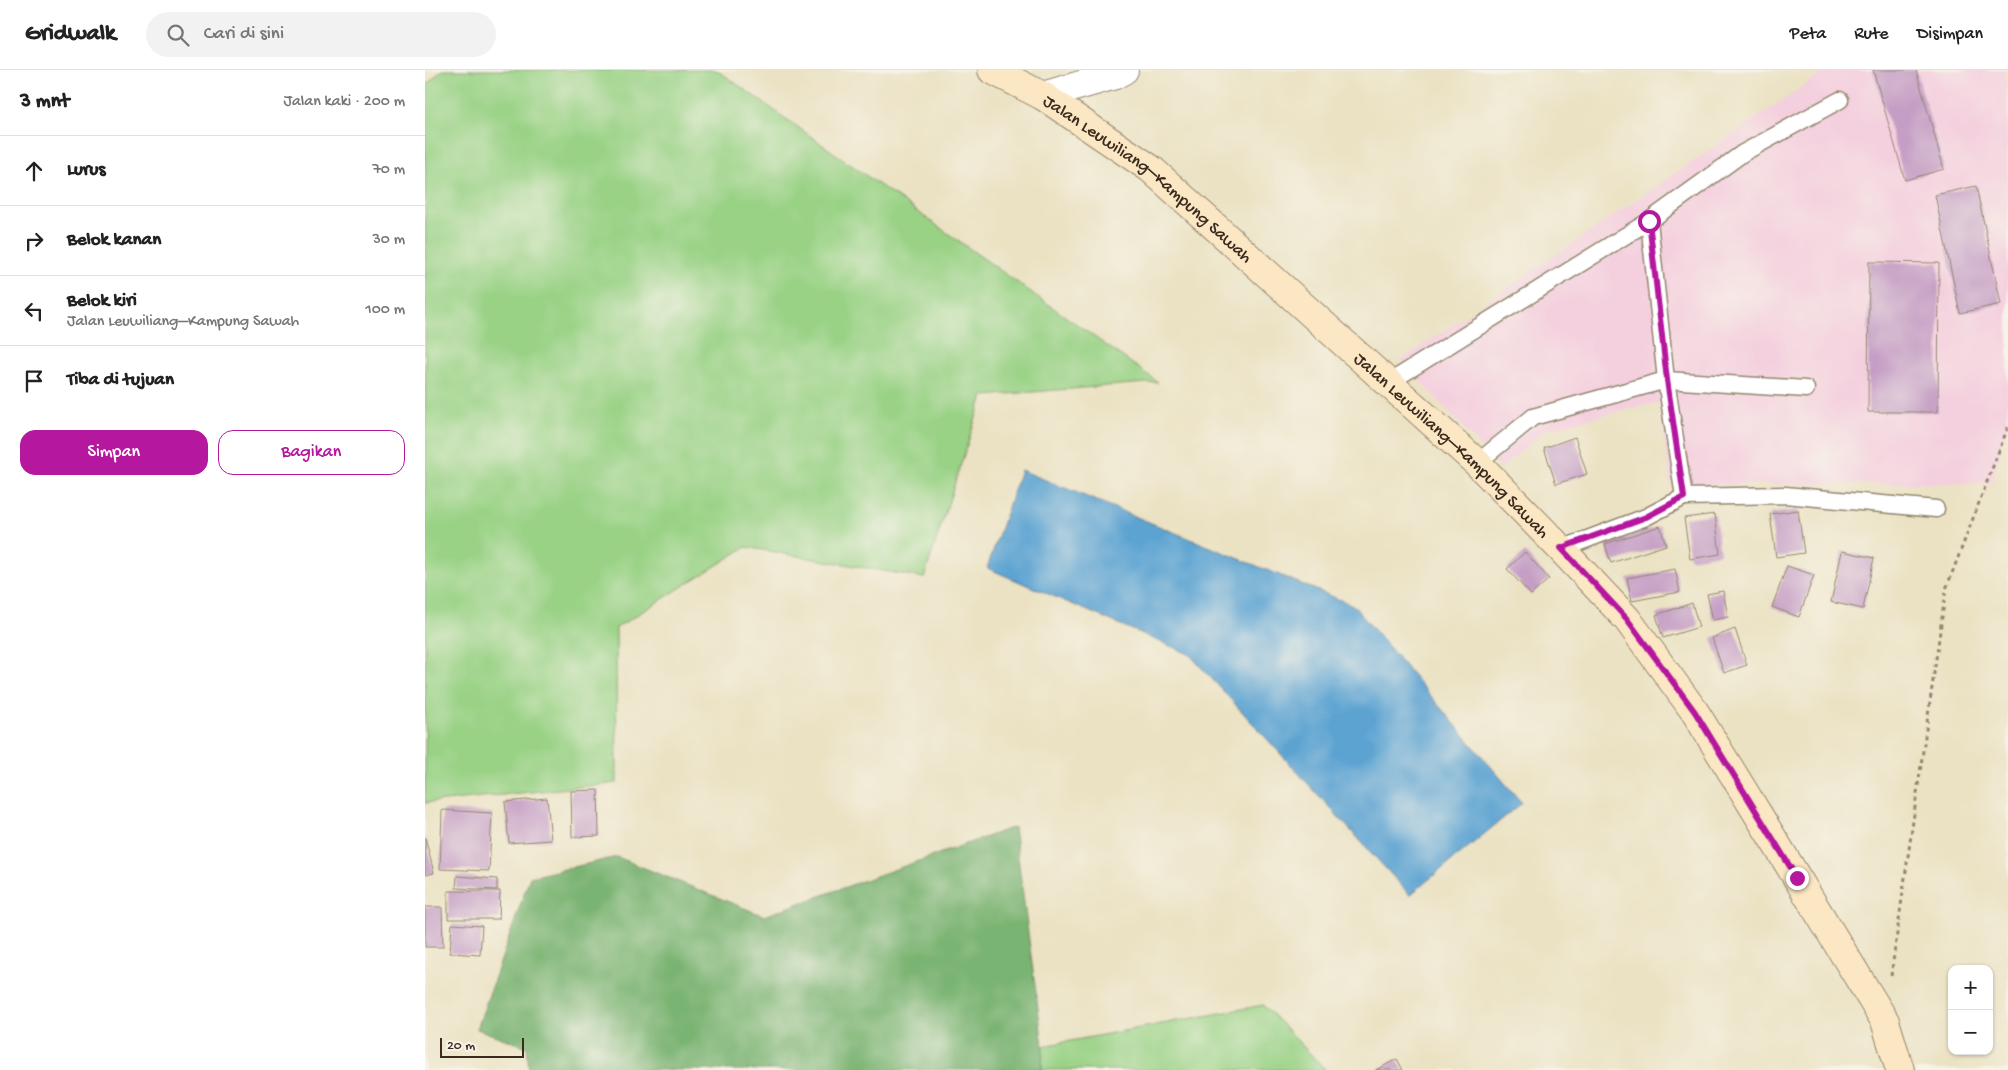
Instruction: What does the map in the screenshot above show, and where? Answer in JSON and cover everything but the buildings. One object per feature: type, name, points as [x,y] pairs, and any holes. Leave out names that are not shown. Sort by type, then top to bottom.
[{"type":"main road","name":"Jalan Leuwiliang–Kampung Sawah","points":[[992,70],[1043,96],[1151,170],[1477,463],[1561,548],[1627,619],[1695,712],[1885,1021],[1900,1070]]},
{"type":"street","points":[[1043,96],[1117,72]]},
{"type":"lane","points":[[1388,384],[1649,221],[1743,153],[1840,100]]},
{"type":"lane","points":[[1649,221],[1667,380],[1684,497]]},
{"type":"lane","points":[[1477,463],[1533,417],[1667,380],[1806,389]]},
{"type":"lane","points":[[1561,548],[1646,517],[1684,497],[1785,495],[1936,509]]},
{"type":"path","points":[[1885,1021],[1946,589],[2008,428]]},
{"type":"shaded area","points":[[1827,70],[2004,70],[2008,106],[2008,422],[1992,483],[1671,485],[1659,402],[1546,429],[1501,469],[1401,360]]},
{"type":"green space","points":[[442,70],[717,70],[1158,382],[983,396],[924,578],[746,547],[616,628],[617,783],[425,803],[425,86]]},
{"type":"green space","points":[[1014,827],[1043,1046],[1042,1070],[529,1070],[527,1047],[477,1029],[530,877],[617,857],[764,916]]},
{"type":"green space","points":[[1263,1005],[1326,1070],[1042,1070],[1043,1046]]},
{"type":"water","points":[[1021,470],[1353,605],[1522,803],[1410,895],[1189,654],[987,568]]},
{"type":"route","points":[[1649,221],[1667,380],[1684,497],[1646,517],[1561,548],[1627,619],[1695,712],[1797,878]]}]
